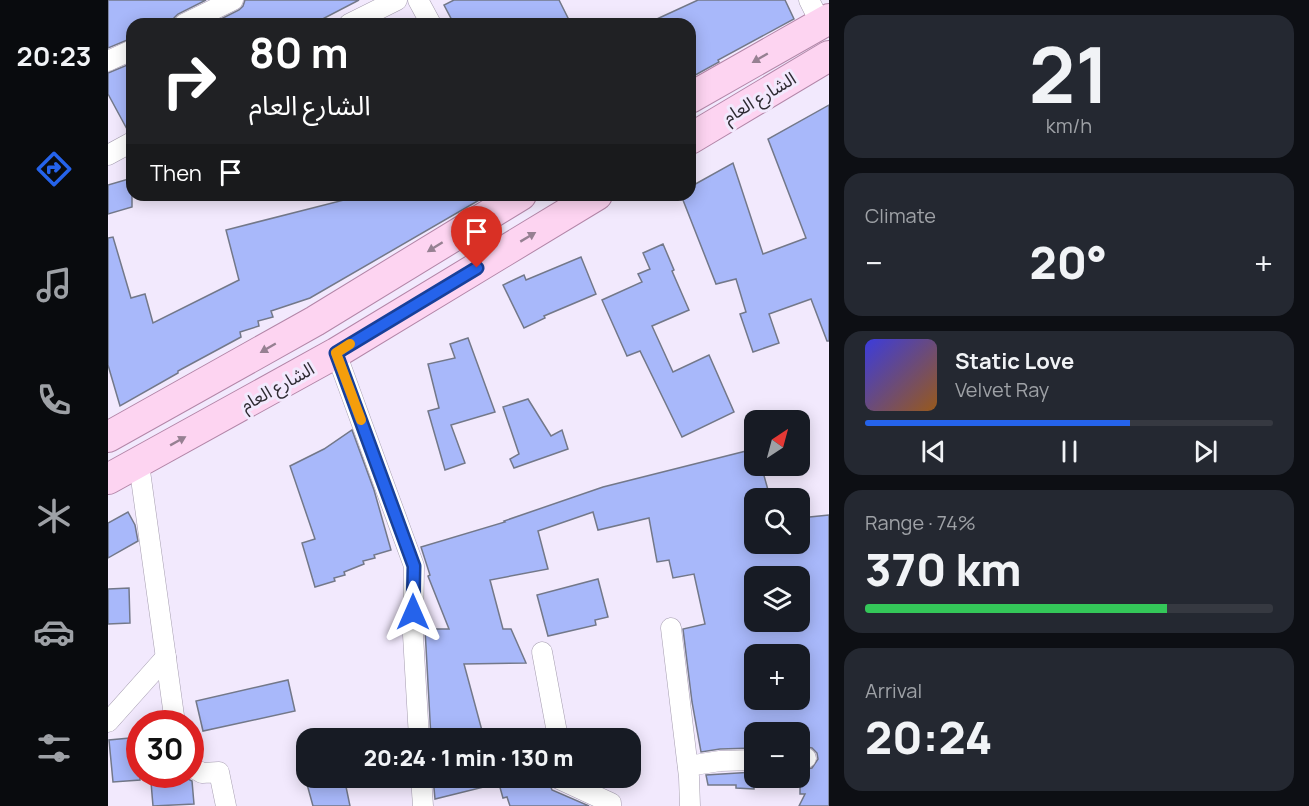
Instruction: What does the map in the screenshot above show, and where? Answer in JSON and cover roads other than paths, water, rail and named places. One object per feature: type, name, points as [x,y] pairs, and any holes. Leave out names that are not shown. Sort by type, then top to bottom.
[{"type":"main road","points":[[815,19],[824,59]]},
{"type":"main road","name":"الشارع العام","points":[[696,94],[815,19]]},
{"type":"main road","name":"الشارع العام","points":[[696,135],[824,59]]},
{"type":"main road","name":"الشارع العام","points":[[108,437],[315,321],[510,201]]},
{"type":"main road","name":"الشارع العام","points":[[108,479],[139,464],[336,353],[587,201]]},
{"type":"street","points":[[196,18],[232,0]]},
{"type":"street","points":[[361,18],[397,0]]},
{"type":"street","points":[[418,0],[428,18]]},
{"type":"street","points":[[108,62],[126,53]]},
{"type":"street","points":[[108,155],[126,145]]},
{"type":"street","points":[[336,353],[414,566],[413,635],[418,728]]},
{"type":"street","points":[[139,464],[173,710]]},
{"type":"street","points":[[671,628],[688,766],[690,806]]},
{"type":"street","points":[[542,652],[556,728]]},
{"type":"street","points":[[108,722],[166,657]]},
{"type":"street","points":[[688,766],[744,760]]},
{"type":"street","points":[[204,773],[219,772],[226,806]]},
{"type":"street","points":[[422,788],[423,806]]},
{"type":"street","points":[[578,788],[611,803],[611,806]]}]
